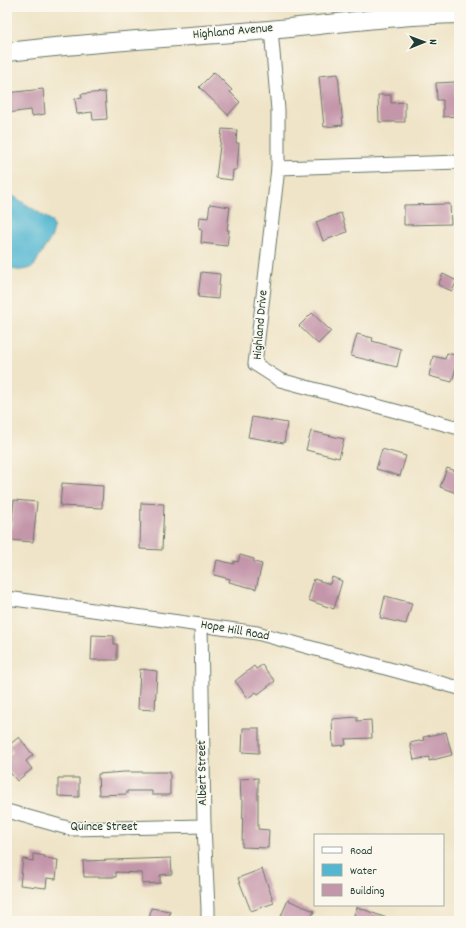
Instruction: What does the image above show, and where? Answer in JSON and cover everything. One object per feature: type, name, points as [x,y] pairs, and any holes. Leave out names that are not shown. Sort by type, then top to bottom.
[{"type":"street","name":"Highland Avenue","points":[[7,52],[271,29],[420,11],[459,14]]},
{"type":"street","name":"Highland Drive","points":[[271,29],[278,110],[278,168],[255,364],[280,380],[459,428]]},
{"type":"street","points":[[278,168],[459,162]]},
{"type":"street","name":"Hope Hill Road","points":[[7,598],[257,633],[459,688]]},
{"type":"street","name":"Albert Street","points":[[201,625],[204,826],[208,921]]},
{"type":"street","name":"Quince Street","points":[[7,810],[71,829],[204,826]]},
{"type":"water","points":[[7,192],[50,220],[52,224],[53,232],[50,240],[34,266],[27,269],[17,270],[7,266]]},
{"type":"building","points":[[214,72],[232,90],[230,92],[240,102],[228,115],[199,87]]},
{"type":"building","points":[[338,74],[343,125],[324,127],[319,76]]},
{"type":"building","points":[[455,82],[455,96],[459,96],[459,116],[443,117],[443,100],[437,100],[436,83]]},
{"type":"building","points":[[43,89],[45,114],[32,116],[31,110],[7,113],[7,93]]},
{"type":"building","points":[[105,92],[107,119],[93,120],[92,112],[77,114],[75,99],[82,98],[81,94]]},
{"type":"building","points":[[378,95],[391,95],[391,103],[405,102],[405,122],[379,122]]},
{"type":"building","points":[[222,129],[237,130],[236,143],[239,143],[237,170],[233,170],[232,180],[216,178]]},
{"type":"building","points":[[210,204],[230,207],[227,230],[229,230],[227,246],[201,243],[202,230],[199,229],[200,217],[208,218]]},
{"type":"building","points":[[450,204],[451,224],[404,225],[404,205]]},
{"type":"building","points":[[341,213],[347,232],[323,241],[316,222]]},
{"type":"building","points":[[201,272],[220,274],[218,299],[198,297]]},
{"type":"building","points":[[443,274],[457,281],[452,291],[438,285]]},
{"type":"building","points":[[312,313],[331,331],[318,344],[299,326]]},
{"type":"building","points":[[357,334],[373,338],[372,341],[401,349],[397,367],[351,356]]},
{"type":"building","points":[[447,353],[459,356],[452,382],[429,376],[433,356],[445,359]]},
{"type":"building","points":[[252,417],[287,423],[284,443],[248,437]]},
{"type":"building","points":[[311,431],[344,439],[339,458],[306,450]]},
{"type":"building","points":[[382,449],[406,456],[400,476],[376,469]]},
{"type":"building","points":[[447,468],[459,472],[459,494],[440,487]]},
{"type":"building","points":[[62,483],[103,486],[102,508],[60,506]]},
{"type":"building","points":[[14,500],[37,502],[33,542],[10,540]]},
{"type":"building","points":[[141,503],[164,504],[162,550],[140,549]]},
{"type":"building","points":[[240,555],[254,559],[254,562],[262,564],[256,589],[229,582],[230,579],[214,575],[217,560],[234,564],[234,561],[238,562]]},
{"type":"building","points":[[332,577],[342,581],[334,609],[308,600],[314,579],[330,584]]},
{"type":"building","points":[[385,596],[412,603],[406,624],[380,618]]},
{"type":"building","points":[[92,635],[114,636],[114,644],[117,644],[117,660],[91,660]]},
{"type":"building","points":[[262,665],[275,681],[258,694],[256,692],[248,698],[235,681],[254,666],[256,669]]},
{"type":"building","points":[[140,669],[157,671],[155,710],[138,709]]},
{"type":"building","points":[[357,717],[357,721],[371,720],[372,738],[345,739],[346,745],[333,746],[332,719]]},
{"type":"building","points":[[243,728],[259,728],[259,753],[242,752]]},
{"type":"building","points":[[446,732],[452,755],[429,761],[429,757],[414,760],[410,743],[424,740],[423,737]]},
{"type":"building","points":[[19,737],[33,755],[26,761],[32,769],[17,781],[7,769],[7,757],[13,752],[8,746]]},
{"type":"building","points":[[124,772],[170,772],[170,795],[152,795],[152,791],[127,791],[127,794],[99,795],[98,774]]},
{"type":"building","points":[[58,778],[79,778],[79,797],[58,796]]},
{"type":"building","points":[[258,778],[258,829],[269,830],[268,848],[242,847],[243,800],[241,800],[240,779]]},
{"type":"building","points":[[33,854],[58,860],[56,879],[47,878],[46,888],[20,885],[23,859],[33,861]]},
{"type":"building","points":[[171,858],[172,874],[160,875],[160,883],[142,884],[142,873],[116,872],[116,877],[84,877],[83,861]]},
{"type":"building","points":[[262,869],[274,903],[251,911],[238,878]]},
{"type":"building","points":[[288,900],[314,911],[310,921],[279,921]]},
{"type":"building","points":[[357,907],[392,920],[392,921],[352,921]]},
{"type":"building","points":[[151,908],[170,911],[168,921],[149,921]]}]
